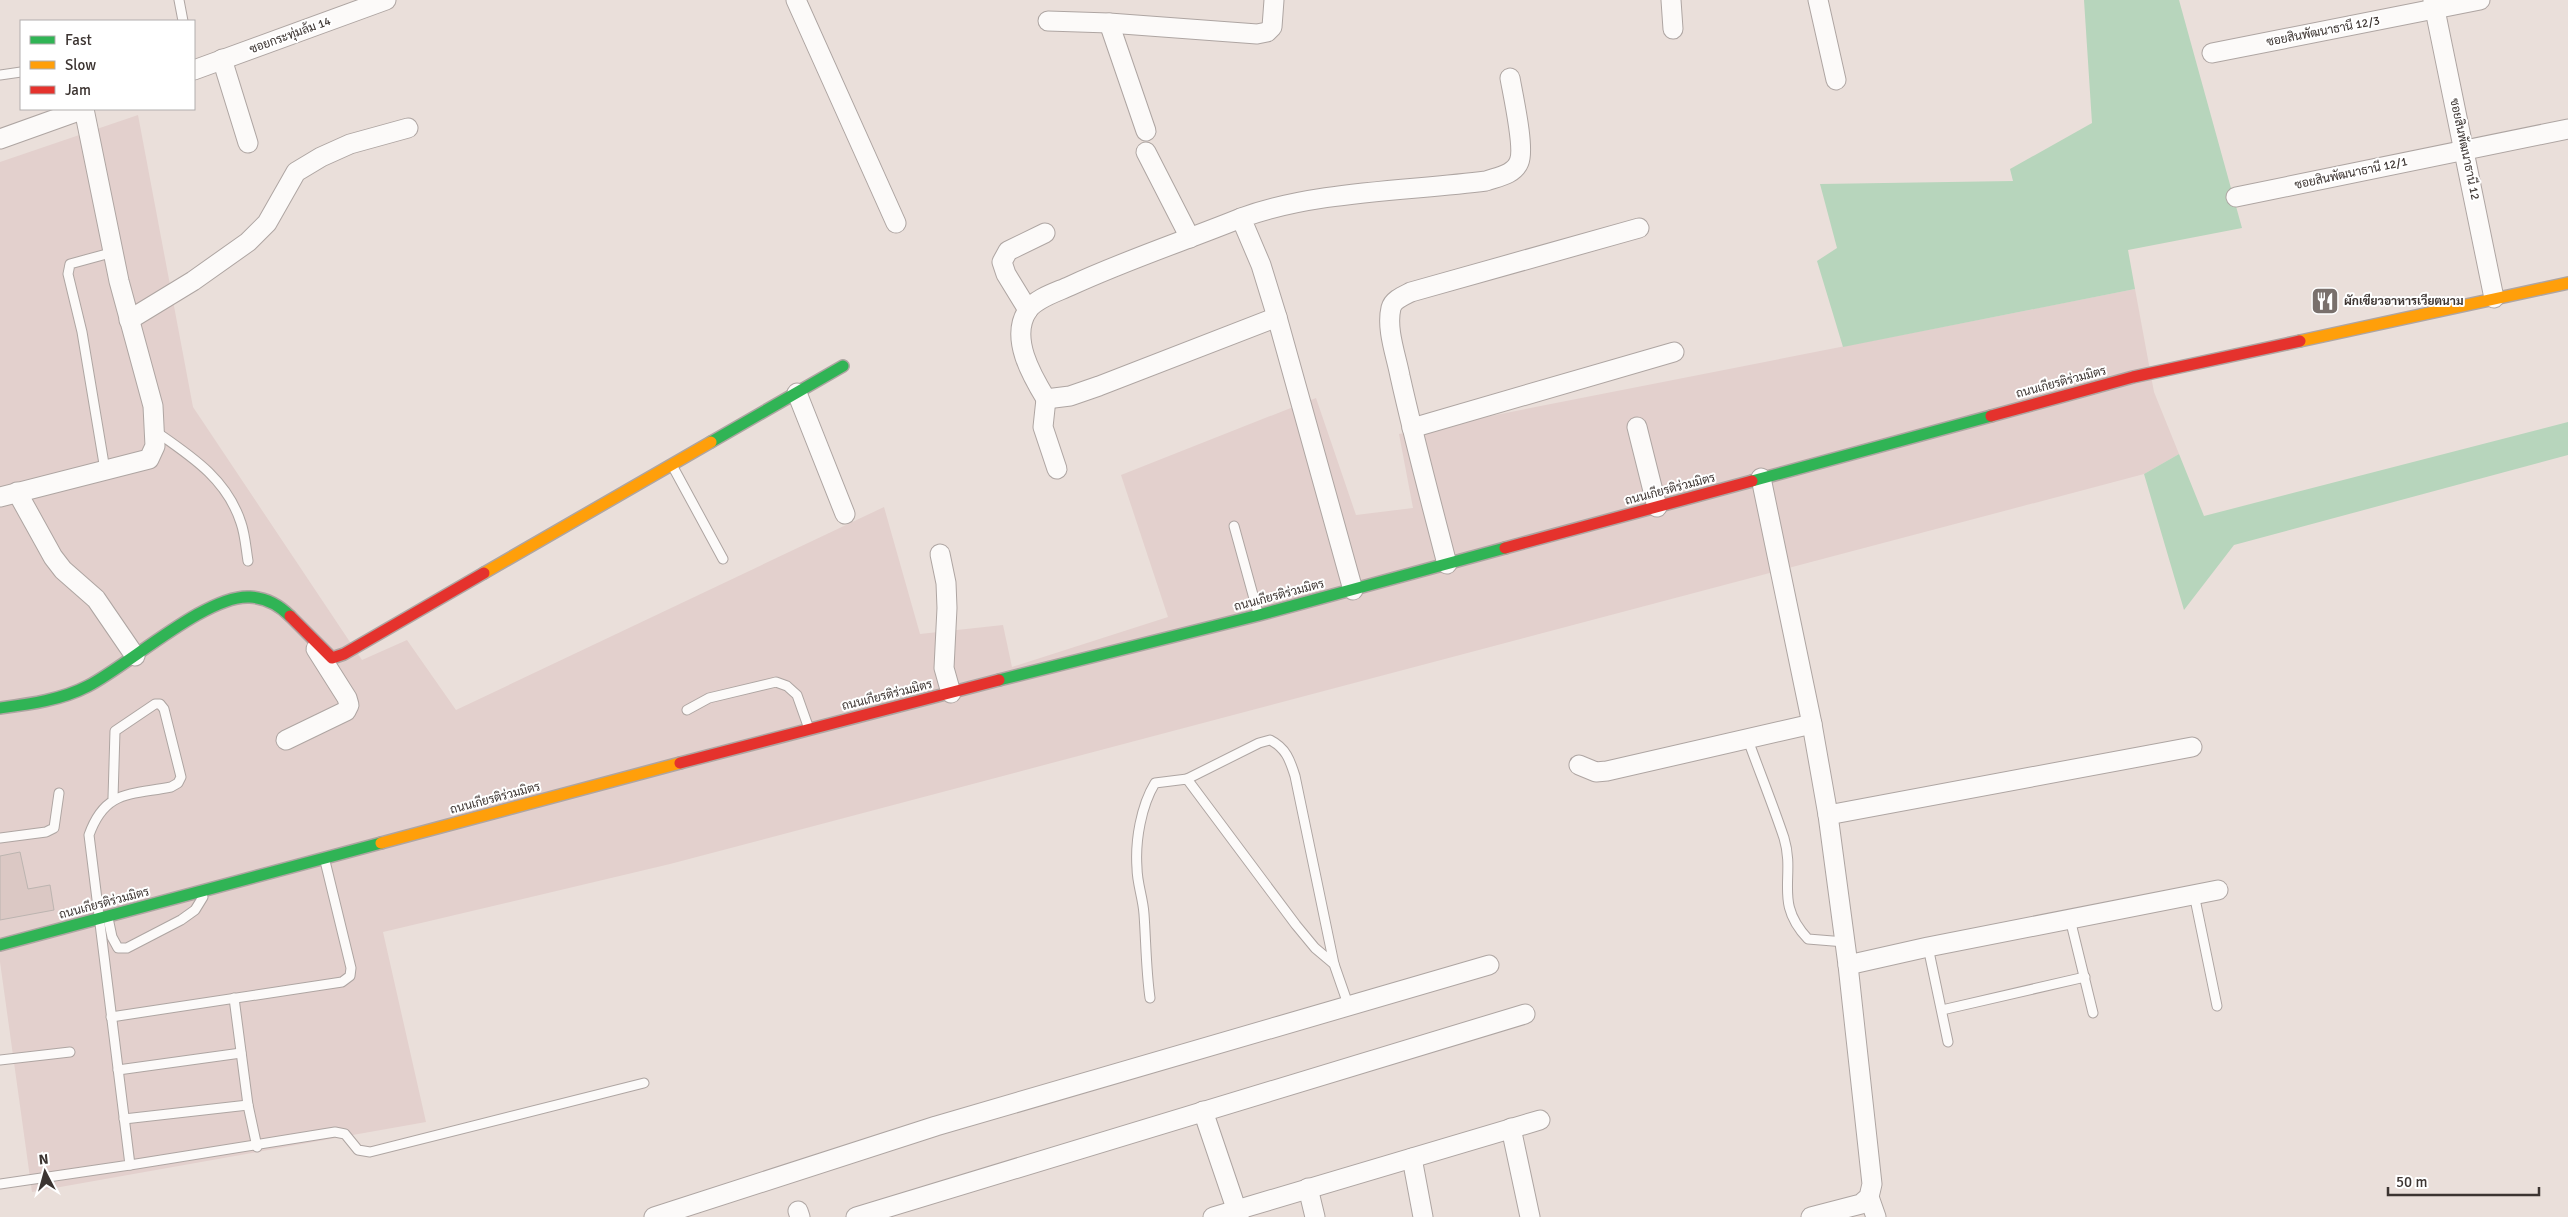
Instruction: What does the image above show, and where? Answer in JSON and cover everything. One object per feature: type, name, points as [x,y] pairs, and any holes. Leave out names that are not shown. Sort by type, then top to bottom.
[{"type":"street","name":"ซอยกระทุ่มล้ม 14","points":[[195,65],[222,59],[386,0]]},
{"type":"street","points":[[796,0],[896,222]]},
{"type":"street","points":[[1048,21],[1109,23],[1257,34],[1267,32],[1272,27],[1274,0]]},
{"type":"street","points":[[1671,0],[1673,29]]},
{"type":"street","points":[[1818,0],[1836,80]]},
{"type":"street","name":"ซอยสินพัฒนาธานี 12/3","points":[[2212,53],[2434,4],[2480,0]]},
{"type":"street","name":"ซอยสินพัฒนาธานี 12","points":[[2434,4],[2494,298]]},
{"type":"street","points":[[1109,23],[1146,131]]},
{"type":"street","points":[[222,59],[248,143]]},
{"type":"street","points":[[1057,469],[1043,427],[1046,399],[1035,380],[1023,351],[1021,328],[1028,310],[1046,297],[1094,275],[1240,218],[1276,206],[1486,181],[1508,174],[1519,163],[1520,147],[1510,78]]},
{"type":"street","points":[[0,139],[58,113],[78,110]]},
{"type":"street","points":[[84,110],[129,320],[153,406],[155,446],[149,459],[9,495],[53,557],[64,570],[96,599],[135,656]]},
{"type":"street","points":[[129,320],[193,281],[248,242],[267,223],[296,172],[321,156],[350,144],[408,128]]},
{"type":"street","name":"ซอยสินพัฒนาธานี 12/1","points":[[2236,197],[2568,129]]},
{"type":"street","points":[[1146,152],[1190,238]]},
{"type":"street","points":[[1240,218],[1261,265],[1277,317],[1353,590]]},
{"type":"street","points":[[1447,564],[1412,428],[1389,320],[1391,306],[1398,298],[1411,292],[1640,228]]},
{"type":"street","points":[[1028,310],[1006,274],[1002,262],[1008,251],[1045,234]]},
{"type":"street","name":"ถนนเกียรติร่วมมิตร","points":[[0,945],[809,728],[951,694],[1353,590],[2133,377],[2568,283]]},
{"type":"street","points":[[1046,399],[1070,396],[1099,386],[1277,317]]},
{"type":"street","points":[[1412,428],[1674,352]]},
{"type":"street","points":[[0,708],[65,696],[90,686],[203,612],[225,600],[246,595],[267,599],[283,609],[309,638],[332,658],[344,654],[673,466],[843,366]]},
{"type":"street","points":[[797,394],[845,514]]},
{"type":"street","points":[[1637,427],[1657,507]]},
{"type":"street","points":[[1761,478],[1812,724],[1828,815],[1848,965],[1872,1184],[1869,1197],[1876,1217]]},
{"type":"street","points":[[940,554],[946,600],[944,668],[951,694]]},
{"type":"street","points":[[286,740],[346,711],[349,705],[347,698],[309,638]]},
{"type":"street","points":[[1578,765],[1596,772],[1607,771],[1812,724]]},
{"type":"street","points":[[1828,815],[2192,747]]},
{"type":"street","points":[[1848,965],[2070,918],[2218,890]]},
{"type":"street","points":[[654,1217],[936,1126],[1489,965]]},
{"type":"street","points":[[856,1217],[1525,1014]]},
{"type":"street","points":[[1203,1111],[1238,1213]]},
{"type":"street","points":[[1213,1217],[1238,1213],[1308,1188],[1540,1120]]},
{"type":"street","points":[[1511,1128],[1530,1217]]},
{"type":"street","points":[[1412,1158],[1423,1217]]},
{"type":"street","points":[[1308,1188],[1315,1217]]},
{"type":"street","points":[[1811,1217],[1861,1204],[1869,1197]]},
{"type":"lane","points":[[179,0],[183,20]]},
{"type":"lane","points":[[0,75],[20,72]]},
{"type":"lane","points":[[105,470],[82,332],[68,274],[70,264],[114,252]]},
{"type":"lane","points":[[154,431],[199,461],[226,490],[242,523],[248,561]]},
{"type":"lane","points":[[673,466],[723,559]]},
{"type":"lane","points":[[1234,526],[1259,615]]},
{"type":"lane","points":[[687,710],[709,698],[776,682],[787,686],[797,695],[809,728]]},
{"type":"lane","points":[[113,798],[115,731],[155,704],[160,704],[164,709],[181,777],[178,783],[171,787],[113,798],[95,817],[89,834],[103,917],[111,1017],[130,1165]]},
{"type":"lane","points":[[1150,998],[1145,959],[1144,912],[1136,868],[1140,829],[1146,798],[1155,783],[1187,779],[1259,743],[1270,740],[1279,744],[1289,758],[1334,964],[1349,1007]]},
{"type":"lane","points":[[1748,740],[1784,840],[1788,911],[1797,928],[1808,939],[1845,942]]},
{"type":"lane","points":[[1187,779],[1296,925],[1315,948],[1334,964]]},
{"type":"lane","points":[[0,838],[46,832],[54,828],[58,793]]},
{"type":"lane","points":[[111,1017],[342,982],[350,976],[351,968],[324,858]]},
{"type":"lane","points":[[103,917],[118,948],[127,948],[182,920],[194,910],[207,889]]},
{"type":"lane","points":[[2194,894],[2217,1006]]},
{"type":"lane","points":[[2070,918],[2086,976],[2093,1013]]},
{"type":"lane","points":[[1928,947],[1948,1042]]},
{"type":"lane","points":[[1942,1010],[2086,976]]},
{"type":"lane","points":[[234,998],[248,1106],[257,1146]]},
{"type":"lane","points":[[0,1060],[70,1052]]},
{"type":"lane","points":[[118,1070],[241,1053]]},
{"type":"lane","points":[[0,1184],[340,1132],[358,1150],[370,1152],[644,1083]]},
{"type":"lane","points":[[124,1119],[248,1106]]},
{"type":"shaded area","points":[[138,115],[193,407],[362,660],[407,640],[456,710],[884,507],[920,634],[1003,625],[1012,667],[1168,617],[1121,475],[1316,398],[1356,515],[1413,508],[1399,434],[2135,289],[2154,392],[2179,454],[2144,474],[670,864],[383,932],[426,1122],[32,1192],[0,962],[0,162]]},
{"type":"green space","points":[[2084,0],[2179,0],[2242,228],[2128,250],[2135,289],[1843,347],[1817,261],[1837,248],[1820,184],[2013,181],[2010,169],[2092,123]]},
{"type":"green space","points":[[2568,422],[2568,455],[2234,545],[2184,610],[2144,474],[2179,454],[2204,516]]},
{"type":"building","points":[[20,852],[28,889],[50,885],[54,910],[0,920],[0,856]]},
{"type":"traffic: fast","points":[[711,442],[843,366]]},
{"type":"traffic: fast","points":[[1752,481],[1991,416]]},
{"type":"traffic: fast","points":[[999,680],[1259,615],[1505,548]]},
{"type":"traffic: fast","points":[[0,708],[34,703],[78,691],[105,676],[191,618],[232,599],[250,597],[262,599],[277,605],[290,616]]},
{"type":"traffic: fast","points":[[0,945],[381,843]]},
{"type":"traffic: slow","points":[[2300,341],[2568,283]]},
{"type":"traffic: slow","points":[[484,573],[711,442]]},
{"type":"traffic: slow","points":[[381,843],[680,763]]},
{"type":"traffic: jam","points":[[1991,416],[2133,377],[2300,341]]},
{"type":"traffic: jam","points":[[1505,548],[1752,481]]},
{"type":"traffic: jam","points":[[290,616],[332,658],[344,654],[484,573]]},
{"type":"traffic: jam","points":[[680,763],[999,680]]},
{"type":"place","name":"ผักเขียวอาหารเวียตนาม","points":[[2325,301]]}]
